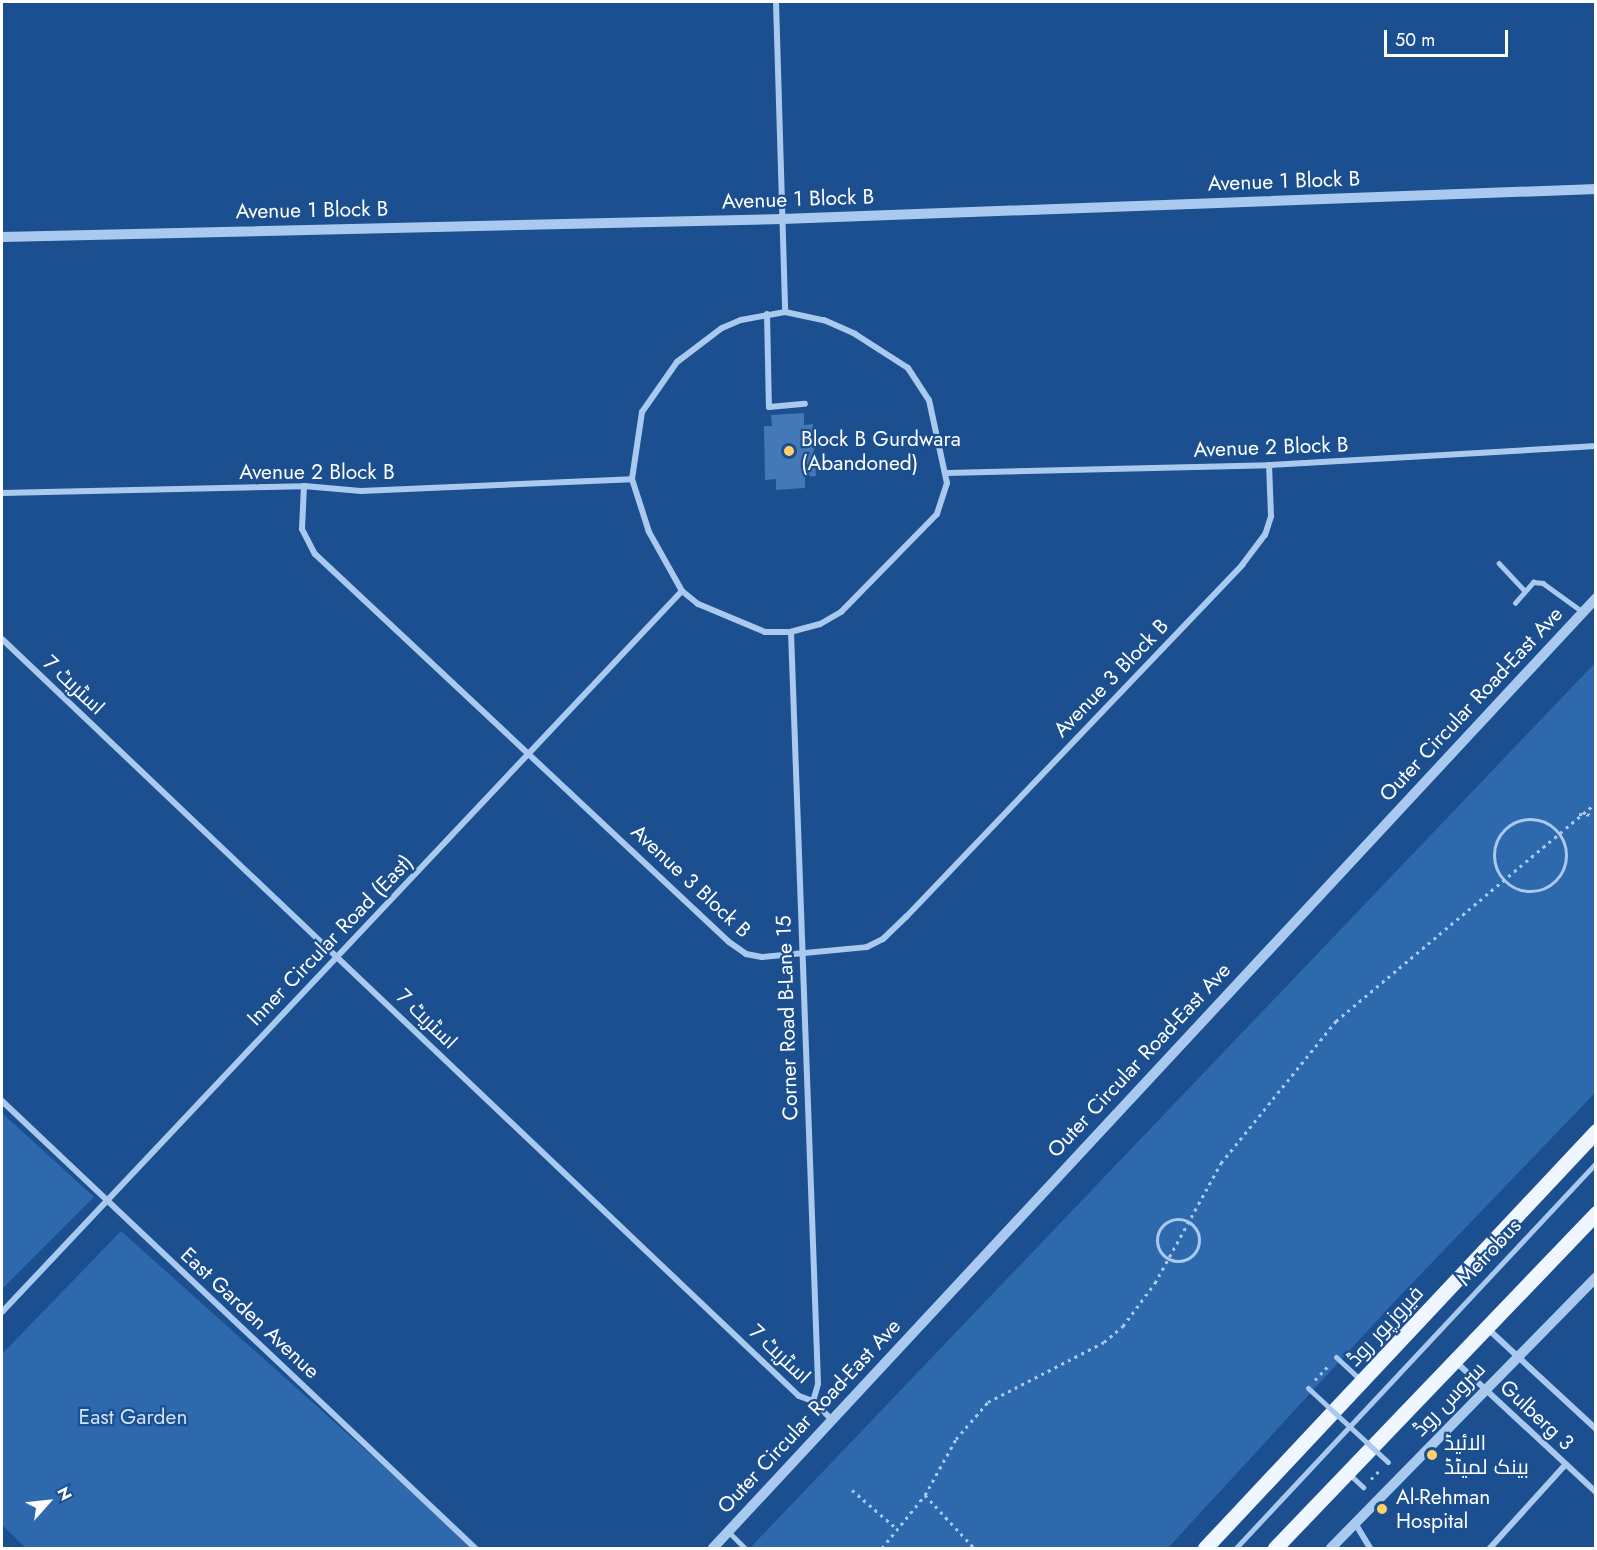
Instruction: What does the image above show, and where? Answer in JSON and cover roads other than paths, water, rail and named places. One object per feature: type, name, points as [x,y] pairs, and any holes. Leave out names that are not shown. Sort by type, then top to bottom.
[{"type":"main road","name":"فیروزپور روڈ","points":[[1205,1548],[1596,1131]]},
{"type":"main road","points":[[1275,1548],[1488,1329],[1596,1213]]},
{"type":"street","points":[[776,2],[785,312]]},
{"type":"street","name":"Avenue 1 Block B","points":[[2,237],[782,219],[1596,189]]},
{"type":"street","points":[[785,312],[834,325],[908,368],[929,400],[947,473],[937,514],[841,612],[820,624],[791,632],[765,632],[698,604],[682,591],[649,532],[632,479],[642,412],[658,385],[677,362],[722,328],[767,314],[785,312]]},
{"type":"street","points":[[767,314],[769,407],[805,404]]},
{"type":"street","name":"Avenue 2 Block B","points":[[947,473],[1269,465],[1596,447]]},
{"type":"street","name":"Avenue 3 Block B","points":[[304,486],[302,529],[315,554],[531,753],[729,942],[754,955],[801,954],[867,947],[883,939],[914,909],[1242,565],[1265,535],[1271,516],[1269,465]]},
{"type":"street","name":"Avenue 2 Block B","points":[[2,493],[304,486],[361,491],[632,479]]},
{"type":"street","name":"Inner Circular Road (East)","points":[[2,1312],[106,1199],[682,591]]},
{"type":"street","name":"Outer Circular Road-East Ave","points":[[713,1548],[1596,598]]},
{"type":"street","name":"Corner Road B-Lane 15","points":[[791,632],[818,1384],[813,1401]]},
{"type":"street","name":"اسٹریٹ 7","points":[[2,639],[800,1396],[813,1401],[831,1419]]},
{"type":"street","name":"East Garden Avenue","points":[[2,1101],[475,1548]]},
{"type":"street","name":"سروس روڈ","points":[[1331,1548],[1596,1277]]},
{"type":"street","points":[[1488,1329],[1596,1430]]},
{"type":"street","points":[[1336,1357],[1363,1381]]},
{"type":"street","name":"Gulberg 3","points":[[1456,1362],[1596,1492]]},
{"type":"street","points":[[1308,1388],[1388,1462]]},
{"type":"street","points":[[1490,1548],[1566,1464]]},
{"type":"street","points":[[1347,1472],[1363,1487]]},
{"type":"street","points":[[1355,1523],[1370,1548]]},
{"type":"lane","points":[[1499,563],[1525,591]]},
{"type":"lane","points":[[1515,603],[1533,582],[1544,583],[1583,612]]},
{"type":"lane","name":"Metrobus","points":[[1236,1548],[1596,1163]]},
{"type":"lane","points":[[729,1532],[745,1548]]},
{"type":"place","name":"Block B Gurdwara (Abandoned)","points":[[789,451]]},
{"type":"place","name":"الائیڈ بینک لمیٹڈ","points":[[1432,1455]]},
{"type":"place","name":"Al-Rehman Hospital","points":[[1382,1509]]},
{"type":"park label","name":"East Garden","points":[[133,1417]]}]
